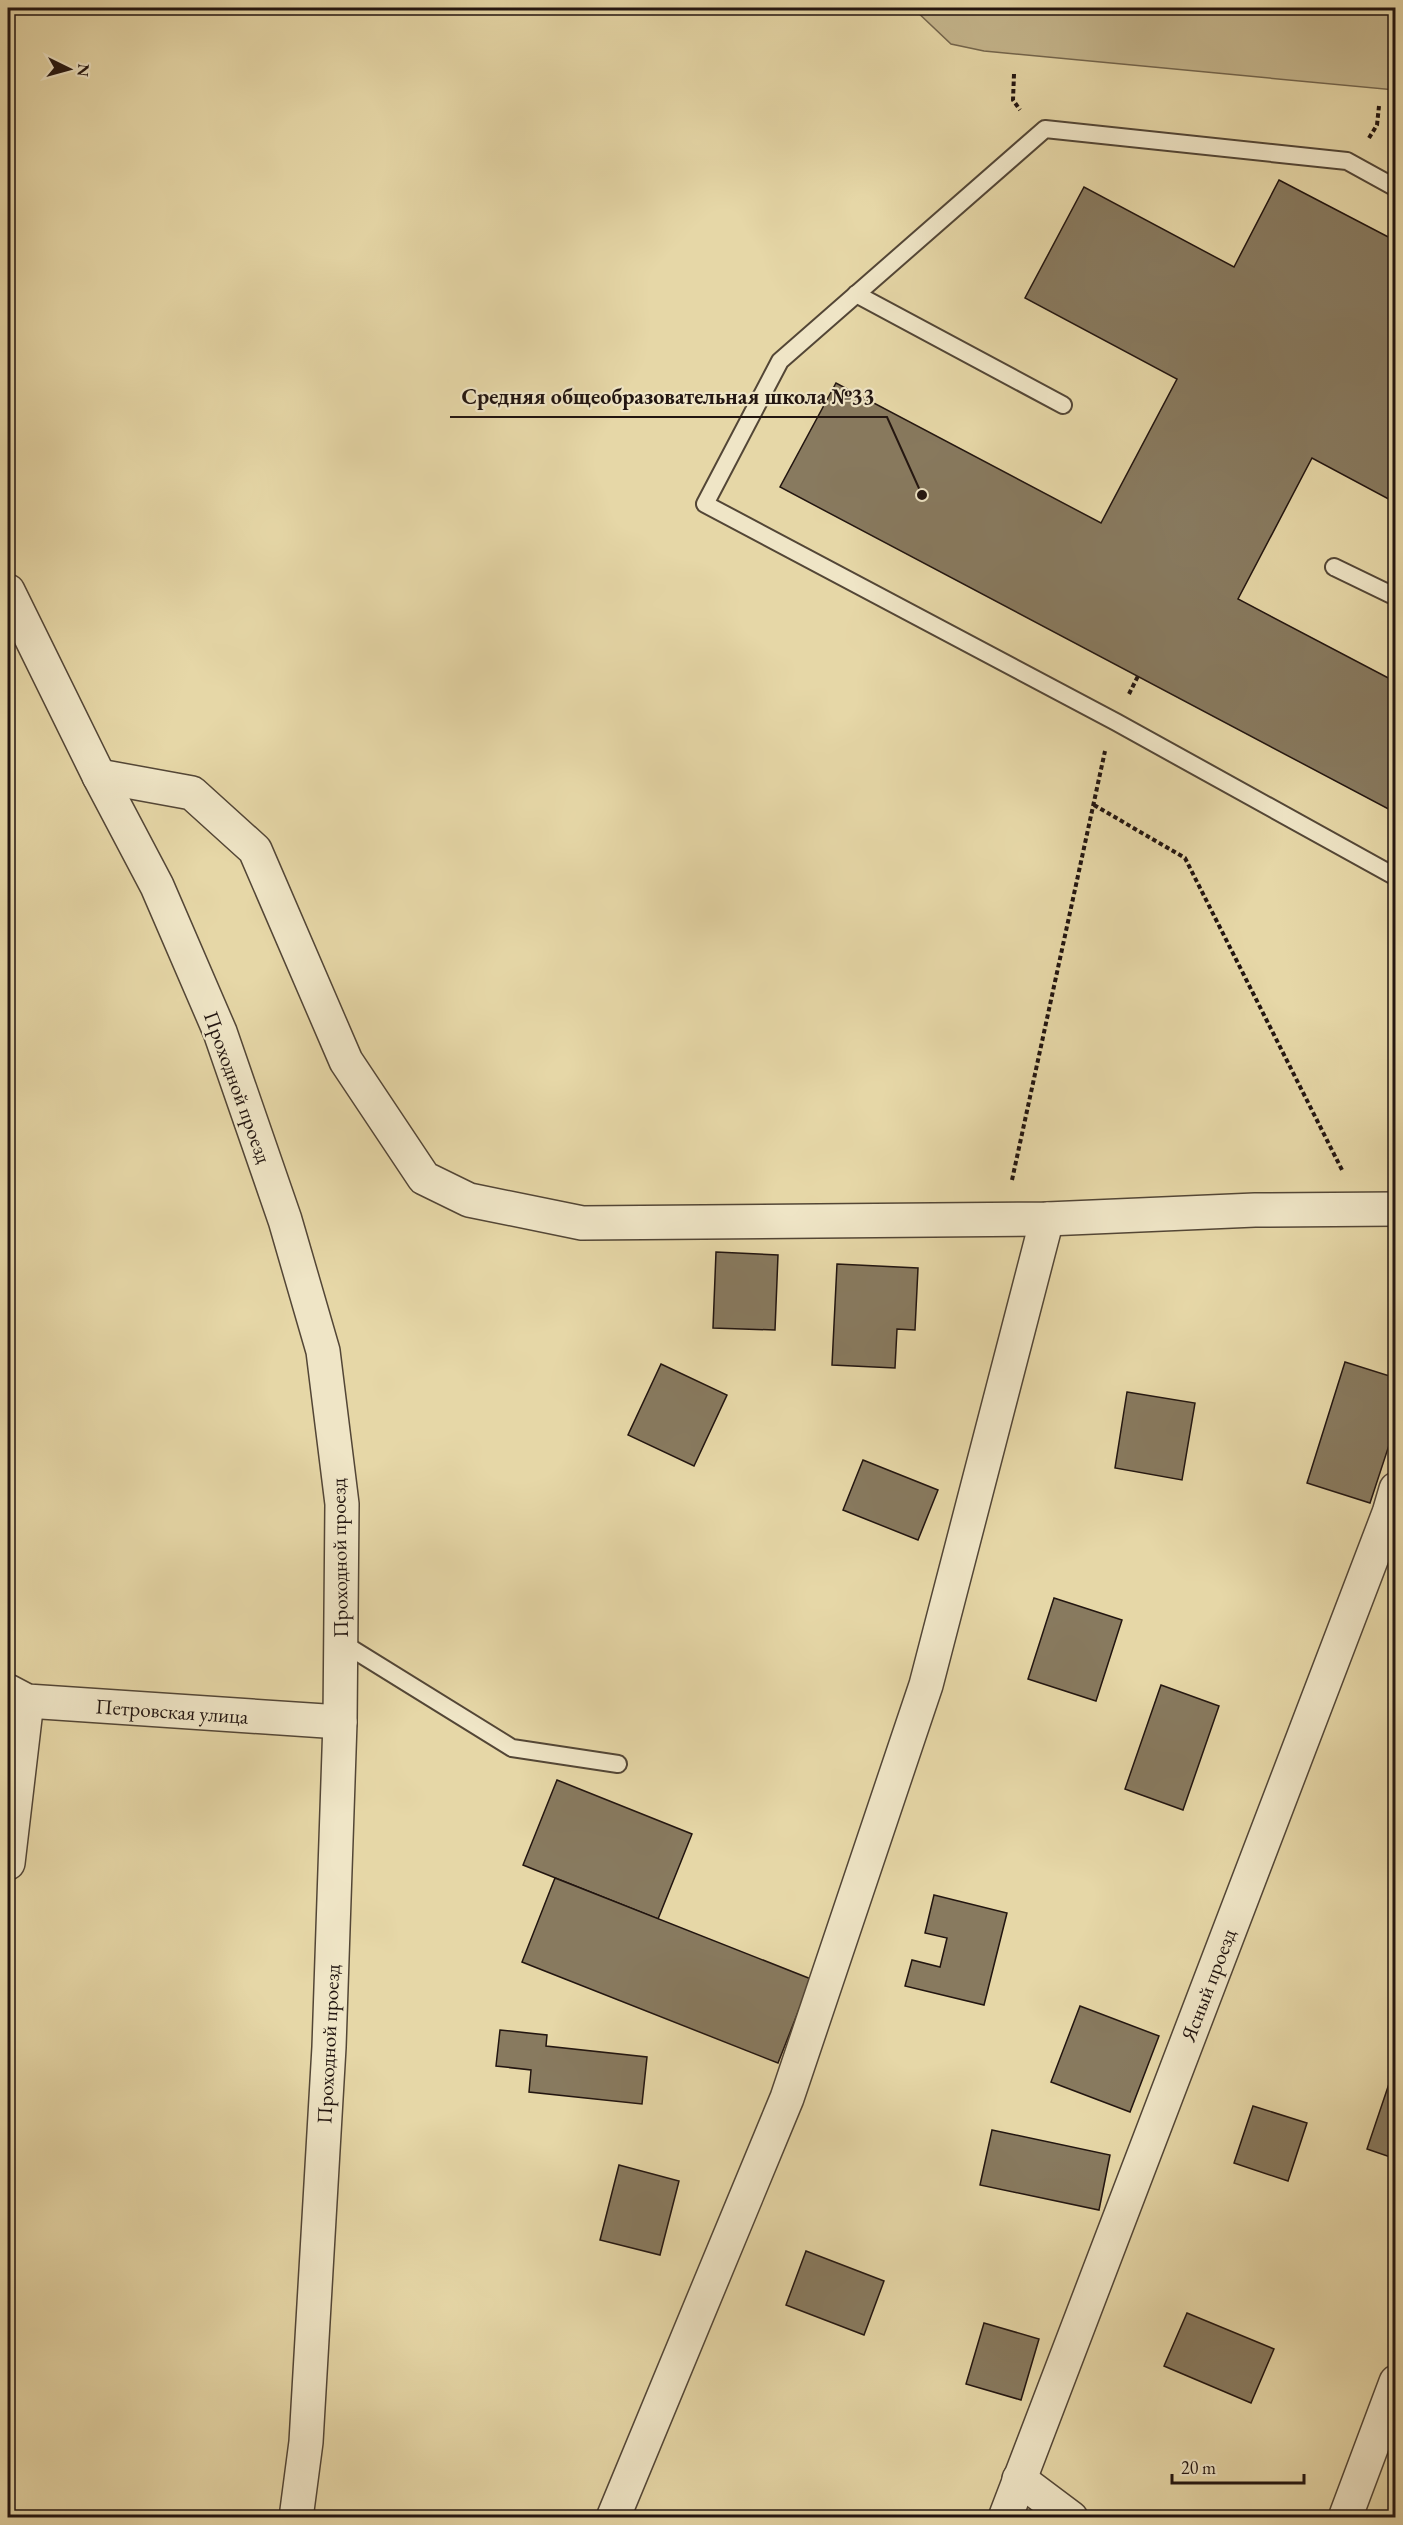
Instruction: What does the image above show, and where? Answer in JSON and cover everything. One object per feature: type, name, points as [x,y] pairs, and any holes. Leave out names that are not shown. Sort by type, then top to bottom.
[{"type":"street","name":"Проходной проезд","points":[[8,591],[99,776],[158,886],[220,1032],[285,1220],[323,1351],[342,1504],[340,1722],[329,2047],[306,2442],[296,2517]]},
{"type":"street","points":[[99,776],[192,793],[255,850],[346,1061],[424,1178],[469,1200],[582,1223],[1047,1219],[1255,1210],[1395,1209]]},
{"type":"street","points":[[613,2517],[787,2098],[922,1696],[1047,1219]]},
{"type":"street","name":"Ясный проезд","points":[[1005,2517],[1384,1524],[1395,1489]]},
{"type":"street","points":[[8,1863],[17,1696]]},
{"type":"street","name":"Петровская улица","points":[[17,1696],[340,1722]]},
{"type":"street","points":[[1345,2517],[1395,2382]]},
{"type":"street","points":[[1019,2480],[1071,2517]]},
{"type":"lane","points":[[1395,188],[1347,161],[1045,129],[780,361],[705,504],[1116,722],[1395,877]]},
{"type":"lane","points":[[856,294],[1063,405]]},
{"type":"lane","points":[[1334,567],[1395,597]]},
{"type":"lane","points":[[341,1642],[512,1748],[618,1764]]},
{"type":"path","points":[[1003,1219],[1106,749]]},
{"type":"path","points":[[1094,805],[1185,858],[1361,1209]]},
{"type":"shaded area","points":[[913,8],[1395,8],[1395,90],[984,51],[951,44]]},
{"type":"building","points":[[1279,180],[1396,241],[1396,503],[1312,458],[1238,599],[1396,682],[1396,813],[780,487],[836,383],[1101,523],[1177,379],[1025,298],[1084,187],[1234,267]]},
{"type":"building","points":[[716,1252],[778,1255],[775,1330],[713,1328]]},
{"type":"building","points":[[837,1264],[918,1268],[915,1330],[897,1329],[895,1368],[832,1365]]},
{"type":"building","points":[[1345,1362],[1396,1378],[1396,1424],[1370,1503],[1307,1483]]},
{"type":"building","points":[[661,1364],[727,1395],[694,1466],[628,1435]]},
{"type":"building","points":[[1127,1392],[1195,1403],[1182,1480],[1115,1468]]},
{"type":"building","points":[[863,1460],[938,1490],[918,1540],[843,1510]]},
{"type":"building","points":[[1054,1598],[1122,1620],[1096,1701],[1028,1679]]},
{"type":"building","points":[[1161,1685],[1219,1706],[1183,1810],[1125,1789]]},
{"type":"building","points":[[557,1780],[692,1834],[658,1919],[523,1865]]},
{"type":"building","points":[[555,1878],[811,1979],[778,2063],[522,1962]]},
{"type":"building","points":[[934,1895],[1007,1913],[984,2005],[905,1986],[912,1960],[940,1967],[947,1938],[925,1933]]},
{"type":"building","points":[[1080,2006],[1159,2036],[1130,2112],[1051,2082]]},
{"type":"building","points":[[500,2030],[547,2035],[546,2046],[647,2057],[642,2104],[529,2092],[531,2070],[496,2066]]},
{"type":"building","points":[[1396,2063],[1396,2159],[1367,2149]]},
{"type":"building","points":[[1253,2106],[1307,2123],[1288,2181],[1234,2163]]},
{"type":"building","points":[[992,2130],[1110,2155],[1099,2210],[980,2185]]},
{"type":"building","points":[[619,2165],[679,2181],[660,2255],[600,2240]]},
{"type":"building","points":[[806,2251],[884,2281],[864,2335],[786,2305]]},
{"type":"building","points":[[1187,2313],[1274,2349],[1251,2403],[1164,2366]]},
{"type":"building","points":[[984,2323],[1039,2339],[1021,2400],[966,2384]]},
{"type":"place","name":"Средняя общеобразовательная школа №33","points":[[922,495]]}]
